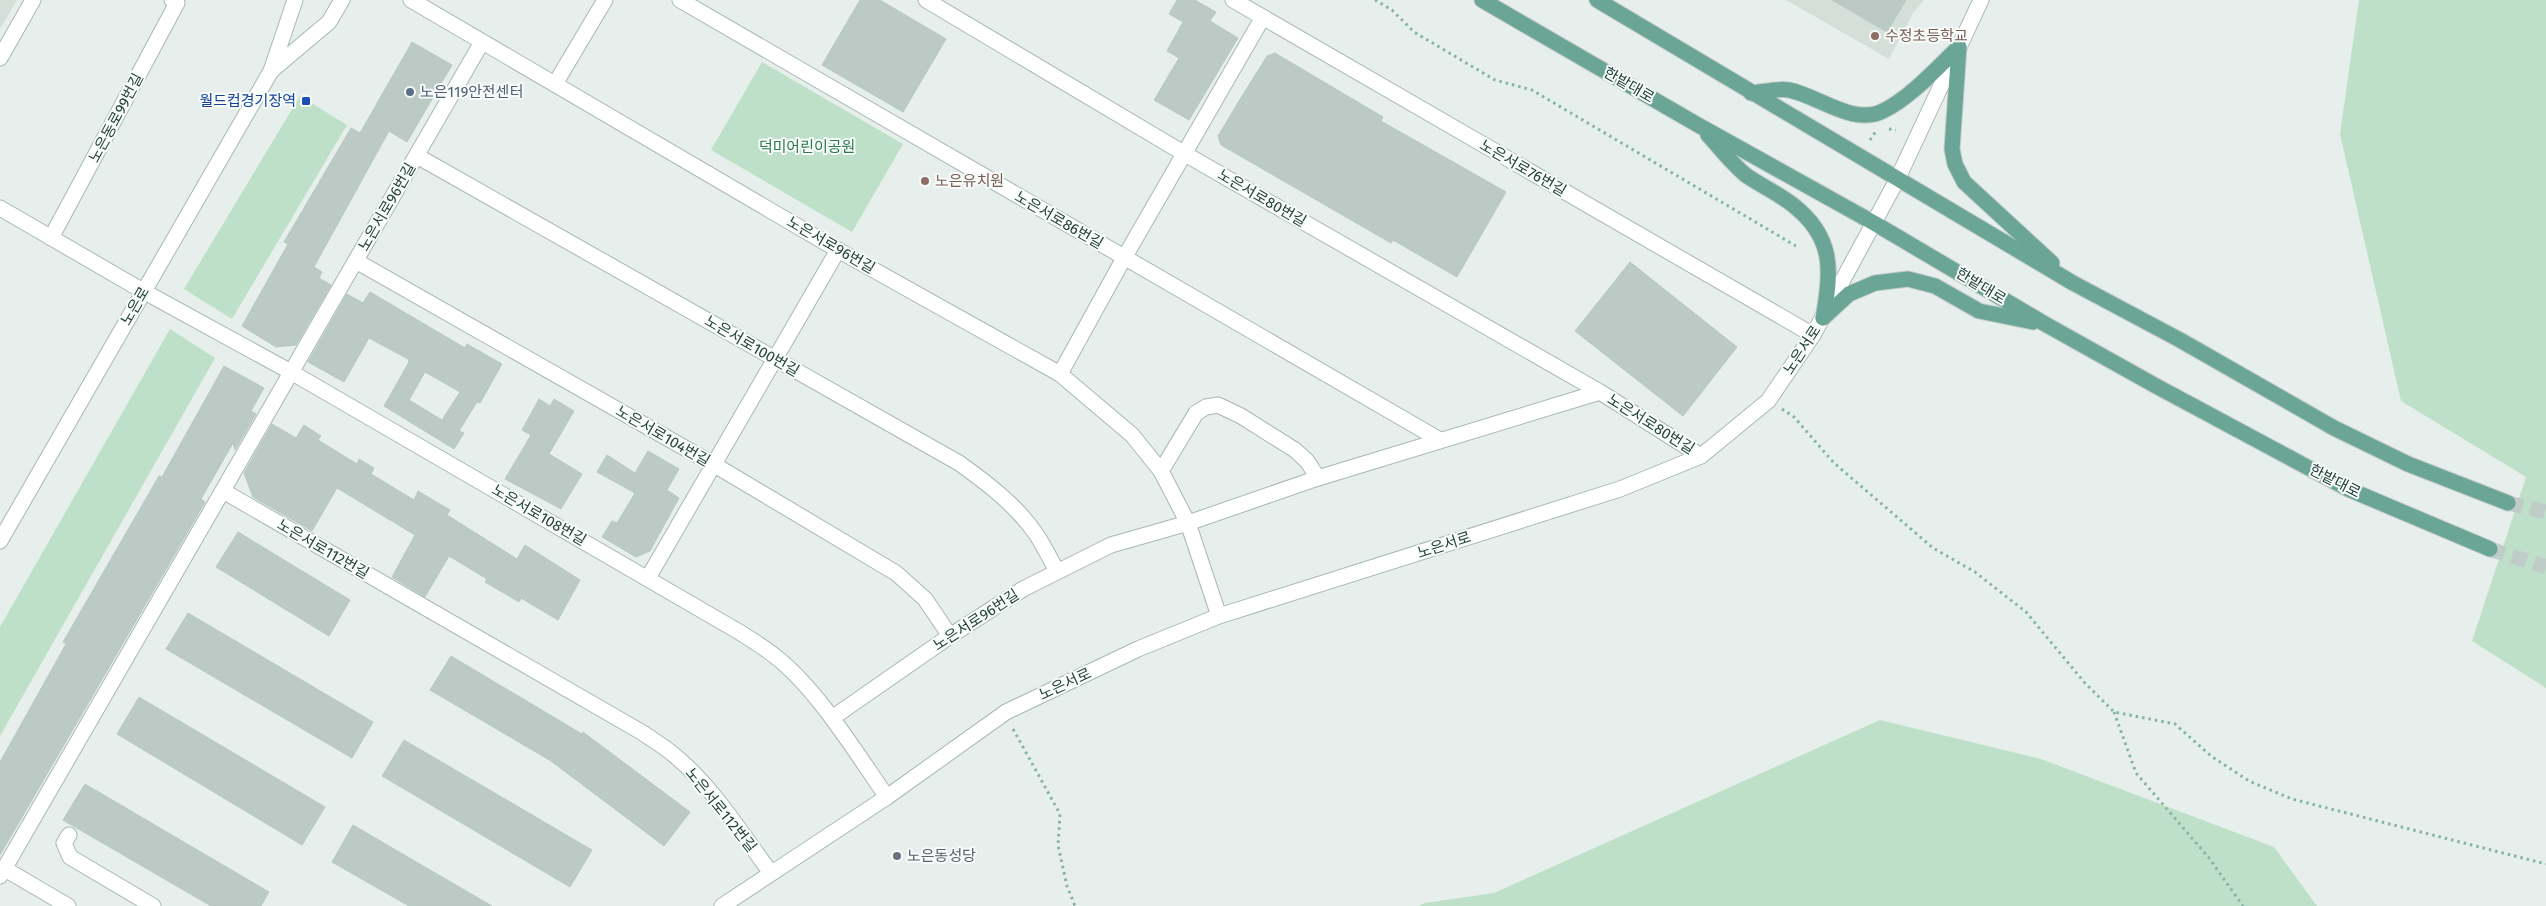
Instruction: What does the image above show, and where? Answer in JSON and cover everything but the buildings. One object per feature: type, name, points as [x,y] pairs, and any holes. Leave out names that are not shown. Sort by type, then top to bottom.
[{"type":"main road","name":"한밭대로","points":[[1482,0],[1698,125],[1874,223],[2045,324],[2348,489],[2490,549]]},
{"type":"main road","points":[[1596,0],[2073,283],[2180,340],[2334,428],[2408,464],[2508,503]]},
{"type":"main road","points":[[1751,92],[1788,90],[1817,99],[1845,112],[1864,115],[1882,112],[1928,77],[1959,47]]},
{"type":"main road","points":[[1959,47],[1952,149],[1954,164],[1964,182],[2073,283]]},
{"type":"main road","points":[[1698,125],[1746,175],[1792,204],[1808,218],[1825,247],[1828,261],[1830,283],[1823,318]]},
{"type":"main road","points":[[1823,318],[1850,294],[1875,283],[1890,279],[1908,279],[1935,286],[1979,310],[2045,324]]},
{"type":"street","points":[[0,58],[34,0]]},
{"type":"street","name":"노은동로99번길","points":[[51,238],[177,3],[172,0]]},
{"type":"street","name":"노은로","points":[[0,541],[271,71],[295,0]]},
{"type":"street","name":"노은로","points":[[271,71],[329,22],[342,0]]},
{"type":"street","name":"노은서로96번길","points":[[411,0],[838,250],[1060,374],[1132,435],[1161,471],[1188,523],[1219,616]]},
{"type":"street","points":[[555,84],[605,0]]},
{"type":"street","name":"노은서로86번길","points":[[680,0],[1440,440]]},
{"type":"street","name":"노은서로80번길","points":[[926,0],[1186,154],[1600,392],[1702,456]]},
{"type":"street","name":"노은서로76번길","points":[[1233,0],[1813,335]]},
{"type":"street","name":"노은서로","points":[[722,906],[886,798],[1006,712],[1138,649],[1219,616],[1620,489],[1702,456],[1768,401],[1813,335],[1897,180],[1981,0]]},
{"type":"street","points":[[1060,374],[1124,258],[1186,154],[1263,17]]},
{"type":"street","name":"노은서로96번길","points":[[223,491],[482,42]]},
{"type":"street","name":"노은서로100번길","points":[[417,156],[958,463],[1002,497],[1036,534],[1057,571]]},
{"type":"street","points":[[0,208],[143,291]]},
{"type":"street","points":[[648,578],[838,250]]},
{"type":"street","name":"노은서로104번길","points":[[356,261],[713,464],[896,573],[925,599],[950,636]]},
{"type":"street","name":"노은서로108번길","points":[[143,291],[291,372],[741,633],[777,658],[832,718],[886,798]]},
{"type":"street","name":"노은서로80번길","points":[[1188,523],[1318,478],[1600,392]]},
{"type":"street","points":[[1161,471],[1196,413],[1206,406],[1218,405],[1241,416],[1295,450],[1307,461],[1318,478]]},
{"type":"street","points":[[68,906],[2,872],[223,491]]},
{"type":"street","name":"노은서로112번길","points":[[223,491],[643,733],[673,754],[693,772],[716,799],[771,873]]},
{"type":"street","name":"노은서로96번길","points":[[832,718],[950,636],[1022,589],[1111,545],[1188,523]]},
{"type":"street","points":[[69,835],[64,843],[70,857],[153,906]]},
{"type":"path","points":[[1375,0],[1392,10],[1414,32],[1495,80],[1532,90],[1796,246]]},
{"type":"path","points":[[1768,401],[1794,417],[1834,463],[1933,548],[1975,572],[2026,612],[2084,682],[2114,712],[2136,773],[2209,858],[2242,906]]},
{"type":"path","points":[[1006,712],[1024,750],[1060,814],[1058,845],[1067,886],[1075,906]]},
{"type":"path","points":[[2114,712],[2175,724],[2210,756],[2249,781],[2292,799],[2546,864]]},
{"type":"shaded area","points":[[0,0],[17,0],[0,29]]},
{"type":"shaded area","name":"수정초등학교","points":[[1786,0],[1924,0],[1913,13],[1889,59]]},
{"type":"green space","points":[[2359,0],[2546,0],[2546,688],[2472,641],[2526,477],[2401,401],[2340,134]]},
{"type":"green space","name":"덕미어린이공원","points":[[762,62],[903,144],[852,232],[711,150]]},
{"type":"green space","points":[[300,96],[347,125],[232,319],[184,289]]},
{"type":"green space","points":[[170,329],[215,358],[0,736],[0,627]]},
{"type":"green space","points":[[1880,720],[2041,759],[2274,847],[2317,906],[1418,906],[1425,903],[1494,893]]},
{"type":"tunnel","points":[[2508,503],[2546,512]]},
{"type":"tunnel","points":[[2490,549],[2546,567]]},
{"type":"place","name":"수정초등학교","points":[[1875,36]]},
{"type":"place","name":"노은119안전센터","points":[[410,92]]},
{"type":"place","name":"월드컵경기장역","points":[[306,101]]},
{"type":"place","name":"노은유치원","points":[[925,181]]},
{"type":"place","name":"노은동성당","points":[[897,856]]}]
